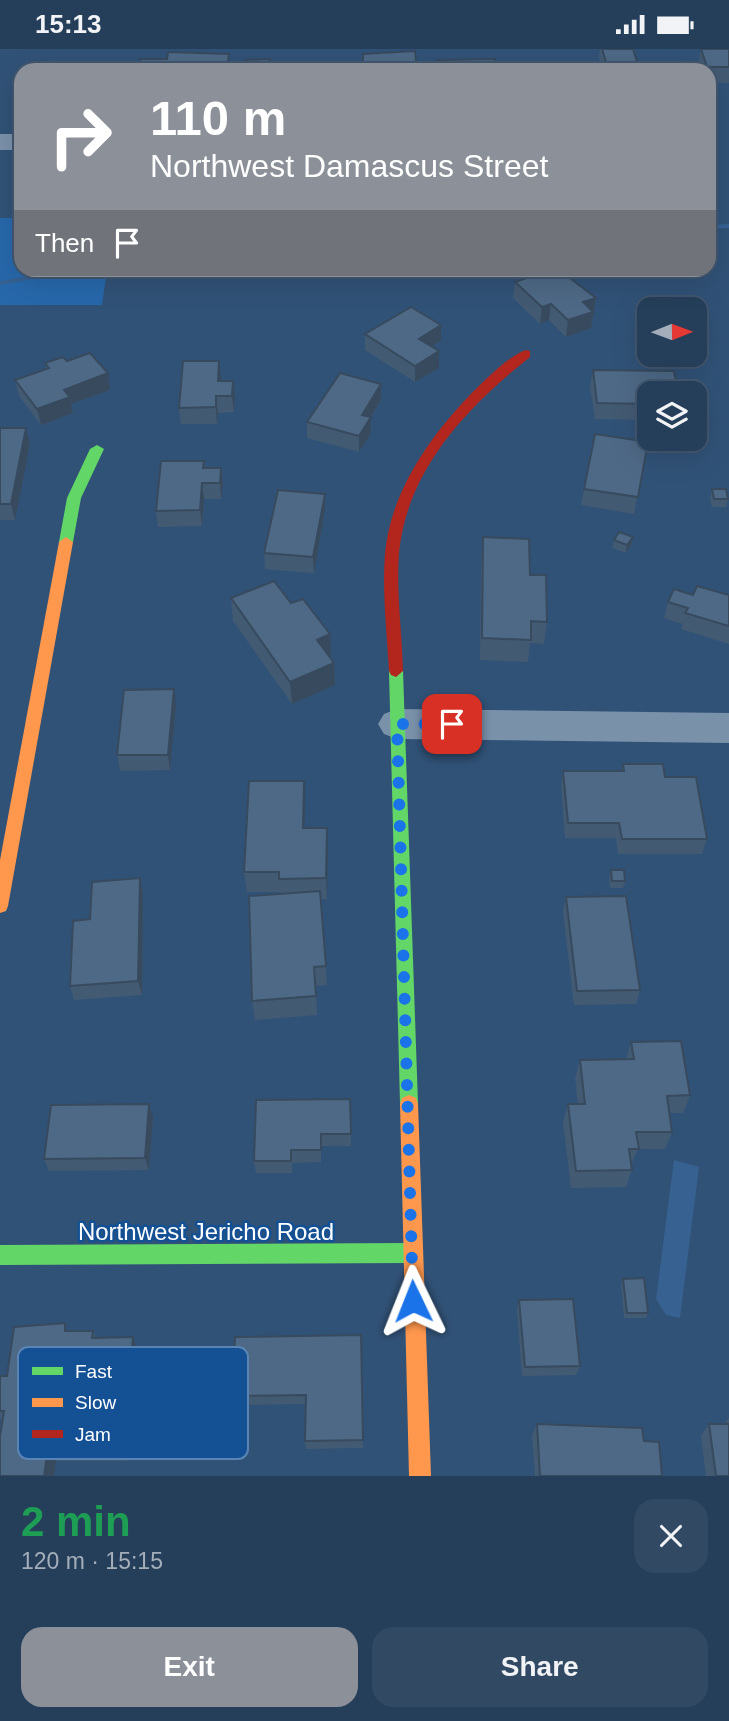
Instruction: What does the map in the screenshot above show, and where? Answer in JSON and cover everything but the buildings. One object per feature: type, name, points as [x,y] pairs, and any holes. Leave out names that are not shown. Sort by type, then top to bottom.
[{"type":"street","points":[[420,1476],[411,1253],[392,550],[398,518],[428,453],[450,419],[470,398],[526,354]]},
{"type":"street","points":[[0,906],[74,498],[97,449]]},
{"type":"street","points":[[397,724],[729,728]]},
{"type":"street","name":"Northwest Jericho Road","points":[[0,1255],[411,1253]]},
{"type":"shaded area","points":[[0,218],[14,218],[14,277],[106,277],[102,305],[0,305]]},
{"type":"shaded area","points":[[674,1160],[699,1167],[680,1318],[666,1315],[656,1299]]},
{"type":"waterway","points":[[716,227],[729,226]]},
{"type":"waterway","points":[[0,283],[37,277]]},
{"type":"traffic: fast","points":[[66,542],[74,498],[97,449]]},
{"type":"traffic: fast","points":[[396,671],[409,1104]]},
{"type":"traffic: fast","points":[[0,1255],[411,1253]]},
{"type":"traffic: slow","points":[[0,906],[66,542]]},
{"type":"traffic: slow","points":[[409,1104],[420,1476]]},
{"type":"traffic: jam","points":[[396,671],[392,553],[410,489],[423,463],[458,415],[479,393],[526,354]]},
{"type":"route","points":[[413,1301],[397,724],[452,724]]}]
